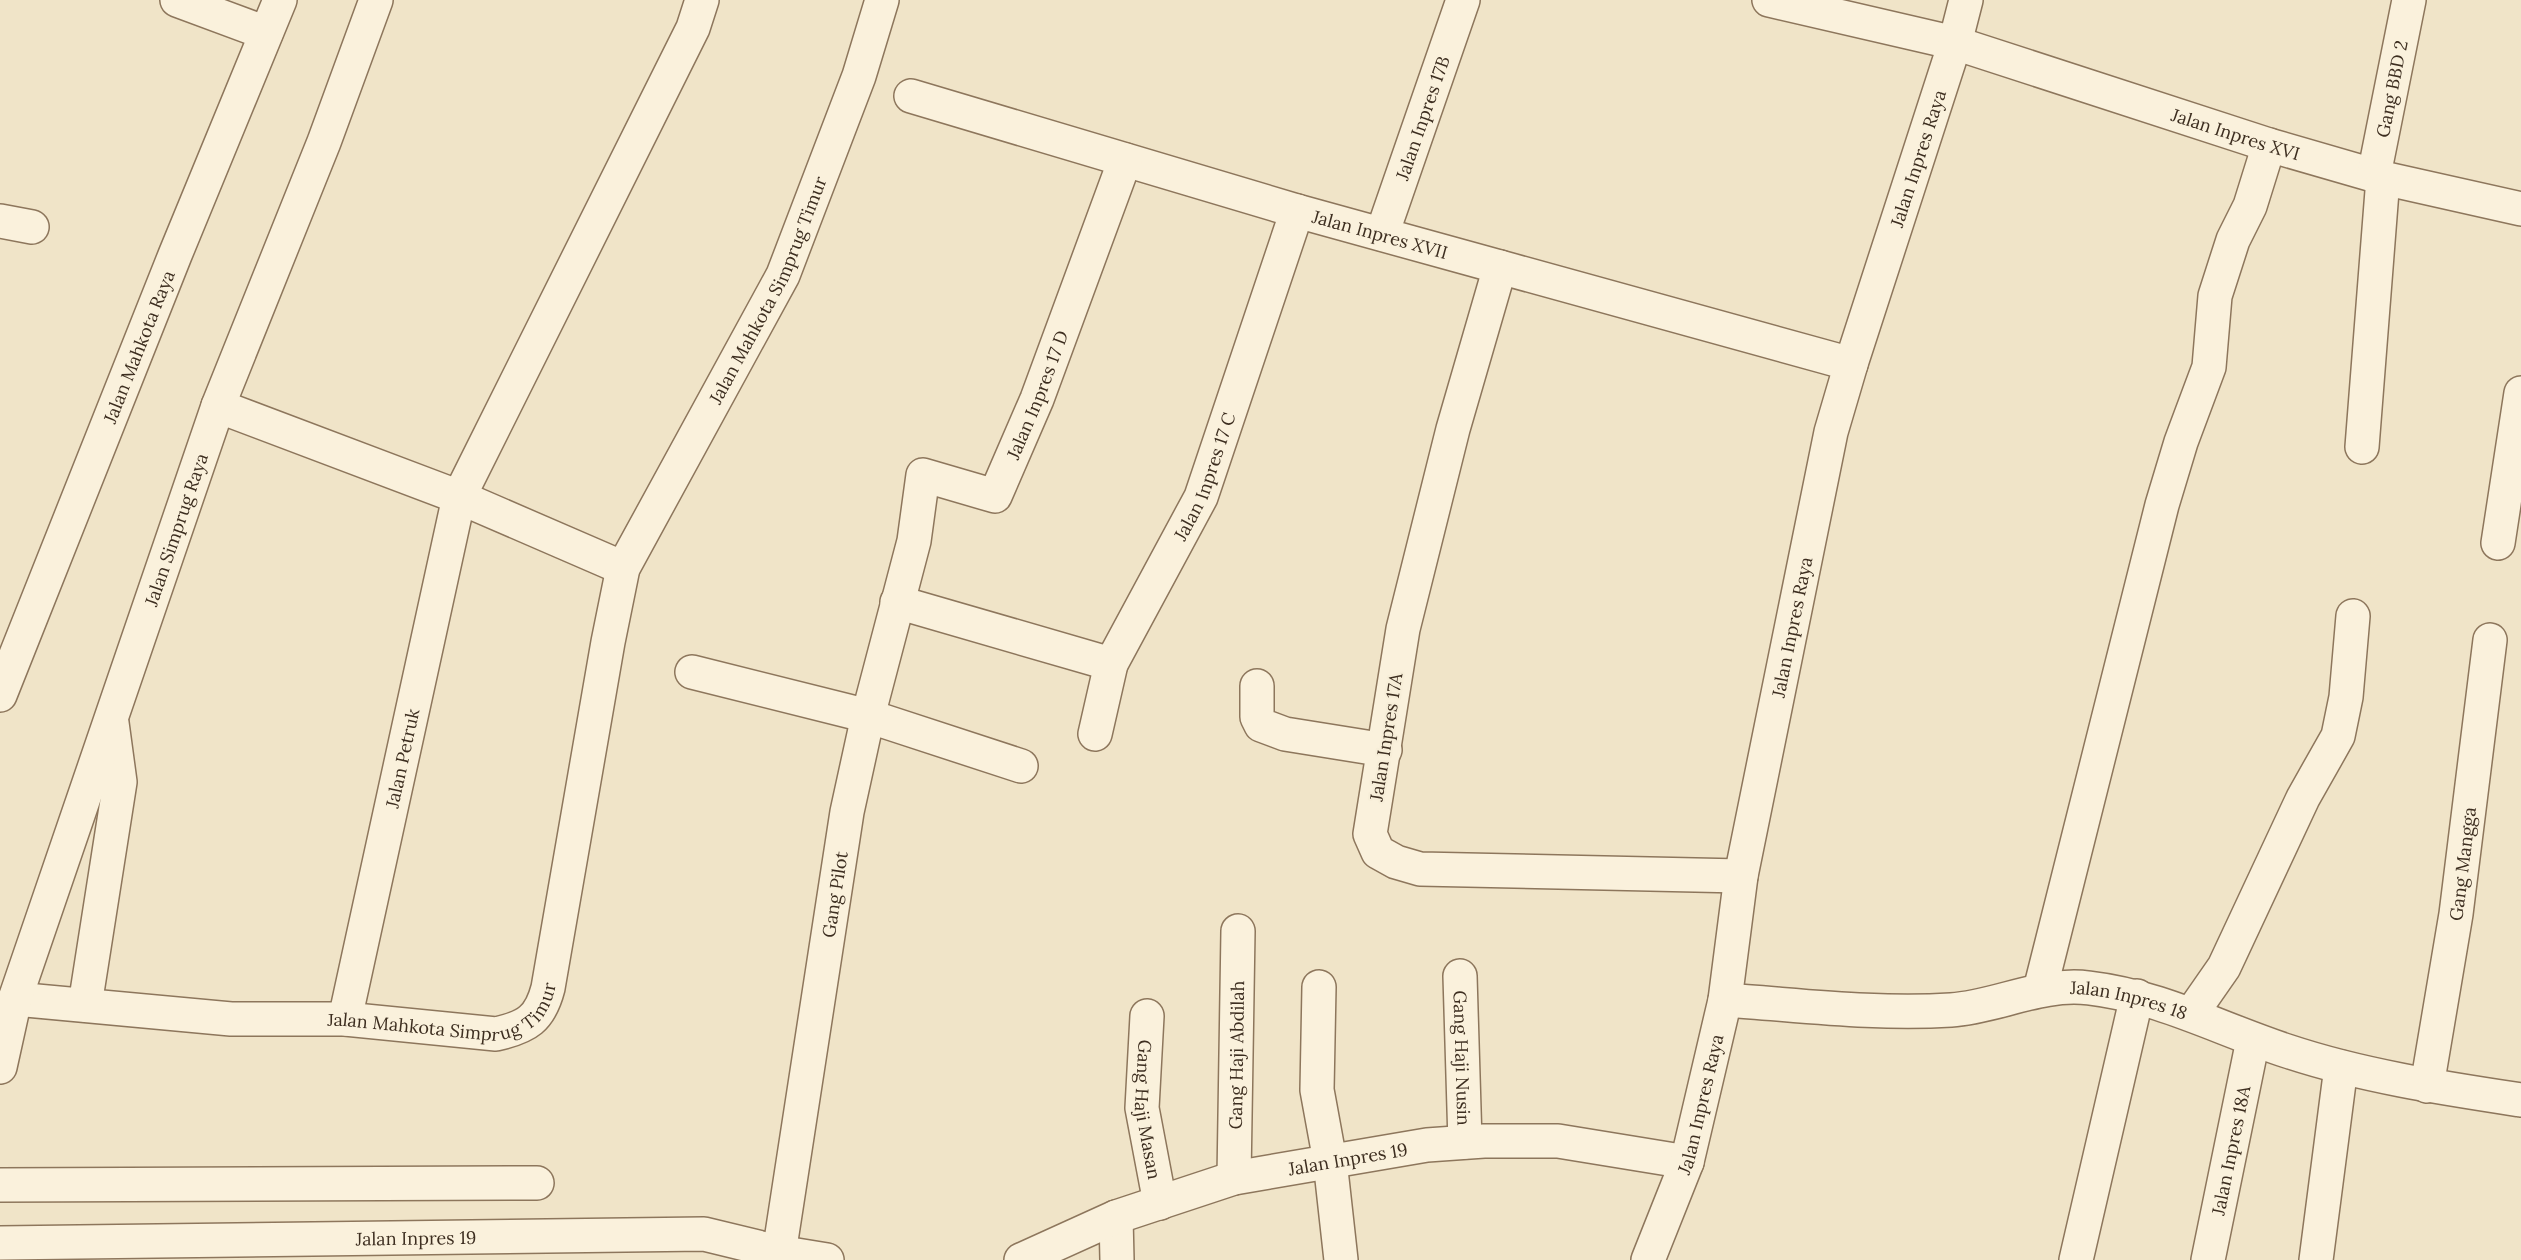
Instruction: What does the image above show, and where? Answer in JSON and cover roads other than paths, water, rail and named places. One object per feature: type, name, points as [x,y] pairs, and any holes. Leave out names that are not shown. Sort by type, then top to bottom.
[{"type":"street","points":[[177,0],[266,33]]},
{"type":"street","name":"Jalan Mahkota Raya","points":[[0,695],[175,255],[280,0]]},
{"type":"street","name":"Jalan Simprug Raya","points":[[0,1067],[15,999],[218,406],[324,142],[376,0]]},
{"type":"street","points":[[459,497],[693,28],[702,0]]},
{"type":"street","name":"Jalan Mahkota Simprug Timur","points":[[15,999],[231,1019],[345,1019],[496,1034],[517,1029],[536,1018],[549,988],[608,642],[623,568],[783,275],[859,76],[882,0]]},
{"type":"street","name":"Jalan Inpres 17B","points":[[1382,234],[1463,0]]},
{"type":"street","name":"Jalan Inpres XVI","points":[[1769,0],[1955,43],[2269,145],[2378,176],[2521,208]]},
{"type":"street","name":"Jalan Inpres Raya","points":[[1648,1260],[1688,1162],[1725,1000],[1741,876],[1831,432],[1955,43],[1966,0]]},
{"type":"street","name":"Gang BBD 2","points":[[2362,447],[2378,176],[2409,0]]},
{"type":"street","name":"Jalan Inpres XVII","points":[[911,96],[1297,211],[1851,364]]},
{"type":"street","points":[[2040,990],[2162,505],[2208,366],[2215,296],[2233,240],[2250,206],[2269,145]]},
{"type":"street","name":"Jalan Inpres 17 D","points":[[914,541],[923,475],[995,496],[1037,399],[1125,160]]},
{"type":"street","name":"Jalan Inpres 17 C","points":[[1095,734],[1111,664],[1201,497],[1297,211]]},
{"type":"street","points":[[0,221],[32,227]]},
{"type":"street","name":"Jalan Inpres 17A","points":[[1500,267],[1453,429],[1403,629],[1370,834],[1378,852],[1396,862],[1420,869],[1741,876]]},
{"type":"street","points":[[2498,543],[2521,393]]},
{"type":"street","points":[[218,406],[459,497],[623,568]]},
{"type":"street","name":"Jalan Petruk","points":[[345,1019],[459,497]]},
{"type":"street","name":"Gang Pilot","points":[[778,1256],[845,823],[868,716],[914,541]]},
{"type":"street","points":[[897,602],[1111,664]]},
{"type":"street","points":[[2192,1014],[2224,967],[2302,798],[2338,736],[2346,697],[2353,616]]},
{"type":"street","name":"Gang Mangga","points":[[2427,1086],[2456,914],[2490,640]]},
{"type":"street","points":[[692,672],[868,716],[1021,766]]},
{"type":"street","points":[[1257,686],[1257,717],[1261,725],[1285,734],[1385,750]]},
{"type":"street","points":[[85,1005],[120,782],[111,716]]},
{"type":"street","name":"Gang Haji Abdilah","points":[[1234,1178],[1238,931]]},
{"type":"street","name":"Gang Haji Nusin","points":[[1460,976],[1465,1142]]},
{"type":"street","points":[[1319,987],[1317,1090],[1330,1161],[1341,1260]]},
{"type":"street","name":"Jalan Inpres 18","points":[[1725,1000],[1887,1011],[1953,1010],[2040,990],[2087,987],[2137,996],[2192,1014],[2253,1040],[2341,1067],[2427,1086],[2521,1100]]},
{"type":"street","points":[[2076,1260],[2137,996]]},
{"type":"street","name":"Gang Haji Masan","points":[[1147,1016],[1142,1108],[1160,1203]]},
{"type":"street","name":"Jalan Inpres 18A","points":[[2208,1260],[2253,1040]]},
{"type":"street","points":[[2316,1260],[2341,1067]]},
{"type":"street","name":"Jalan Inpres 19","points":[[1021,1260],[1116,1216],[1234,1178],[1426,1144],[1558,1141],[1688,1162]]},
{"type":"street","points":[[0,1185],[537,1183]]},
{"type":"street","points":[[1116,1216],[1117,1260]]},
{"type":"street","name":"Jalan Inpres 19","points":[[0,1243],[704,1234],[778,1256],[827,1260]]}]
